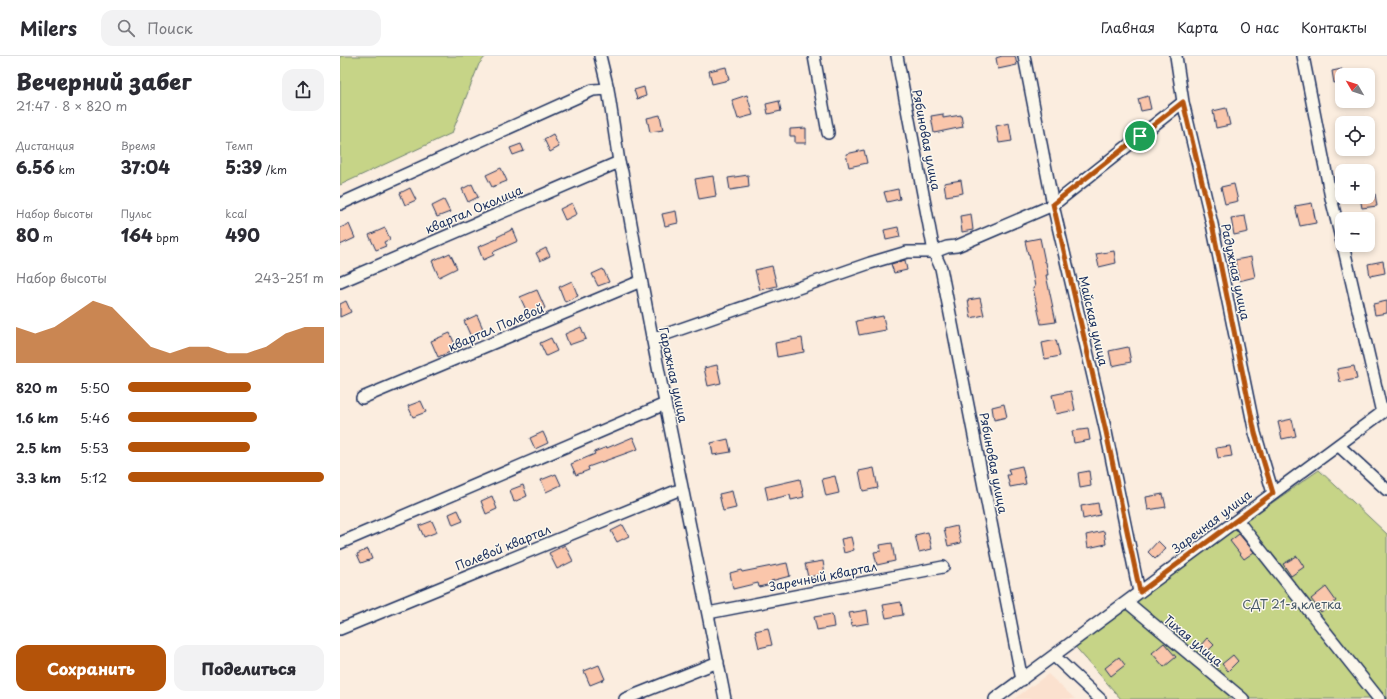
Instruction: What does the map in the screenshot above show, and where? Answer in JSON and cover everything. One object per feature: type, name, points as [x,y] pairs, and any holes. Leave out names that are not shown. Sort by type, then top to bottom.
[{"type":"street","name":"Гаражная улица","points":[[600,56],[608,89],[619,162],[652,339],[725,699]]},
{"type":"street","points":[[814,56],[828,133]]},
{"type":"street","name":"Рябиновая улица","points":[[897,56],[934,252],[941,268],[1022,680]]},
{"type":"street","name":"Майская улица","points":[[1024,56],[1053,204],[1104,425],[1140,592]]},
{"type":"street","name":"Радужная улица","points":[[1176,56],[1183,102],[1214,232],[1255,433],[1273,493]]},
{"type":"street","points":[[1304,56],[1335,212]]},
{"type":"street","points":[[340,204],[593,90],[608,89]]},
{"type":"street","points":[[652,339],[870,263],[907,252],[934,252],[947,247],[957,246],[1053,204],[1183,102]]},
{"type":"street","name":"квартал Околица","points":[[340,282],[619,162]]},
{"type":"street","points":[[1344,252],[1385,411]]},
{"type":"street","name":"квартал Полевой","points":[[362,398],[641,281]]},
{"type":"street","points":[[340,543],[665,404]]},
{"type":"street","name":"Заречная улица","points":[[995,699],[1385,411]]},
{"type":"street","points":[[1338,446],[1387,490]]},
{"type":"street","name":"Полевой квартал","points":[[340,629],[676,491]]},
{"type":"street","points":[[1237,520],[1378,699]]},
{"type":"street","name":"Заречный квартал","points":[[708,613],[943,566]]},
{"type":"street","name":"Тихая улица","points":[[1127,602],[1242,699]]},
{"type":"street","points":[[1054,656],[1100,699]]},
{"type":"street","points":[[624,699],[718,662]]},
{"type":"shaded area","points":[[1048,674],[1075,699],[1014,699]]},
{"type":"green space","points":[[340,56],[486,56],[479,64],[452,133],[340,185]]},
{"type":"green space","name":"СДТ 21-я клетка","points":[[1319,470],[1387,534],[1387,699],[1121,699],[1072,643]]},
{"type":"building","points":[[1002,56],[1015,56],[1017,65],[998,69],[996,58]]},
{"type":"building","points":[[726,67],[729,80],[712,84],[709,71]]},
{"type":"building","points":[[1335,70],[1334,83],[1332,71]]},
{"type":"building","points":[[644,87],[646,96],[637,99],[634,90]]},
{"type":"building","points":[[747,95],[753,115],[738,119],[732,100]]},
{"type":"building","points":[[1148,96],[1151,109],[1141,111],[1138,99]]},
{"type":"building","points":[[779,101],[781,111],[768,114],[766,104]]},
{"type":"building","points":[[1226,108],[1230,125],[1216,128],[1213,111]]},
{"type":"building","points":[[943,114],[943,118],[961,115],[963,127],[934,133],[931,116]]},
{"type":"building","points":[[660,115],[663,130],[650,132],[647,118]]},
{"type":"building","points":[[1009,123],[1012,141],[999,143],[996,126]]},
{"type":"building","points":[[806,128],[806,143],[795,143],[795,136],[790,136],[790,129]]},
{"type":"building","points":[[553,134],[559,147],[550,152],[544,139]]},
{"type":"building","points":[[521,144],[524,151],[513,155],[510,148]]},
{"type":"building","points":[[864,150],[867,163],[849,167],[846,154]]},
{"type":"building","points":[[501,168],[507,181],[492,187],[486,175]]},
{"type":"building","points":[[748,175],[749,187],[730,190],[728,178]]},
{"type":"building","points":[[713,176],[716,196],[699,199],[695,179]]},
{"type":"building","points":[[961,180],[963,193],[946,196],[944,183]]},
{"type":"building","points":[[472,184],[478,197],[468,202],[462,189]]},
{"type":"building","points":[[1234,184],[1238,201],[1225,204],[1221,187]]},
{"type":"building","points":[[410,188],[416,200],[405,205],[400,193]]},
{"type":"building","points":[[898,189],[900,199],[887,202],[884,192]]},
{"type":"building","points":[[1375,194],[1377,206],[1362,208],[1361,204],[1375,204]]},
{"type":"building","points":[[444,200],[450,212],[437,217],[432,206]]},
{"type":"building","points":[[572,203],[577,214],[565,220],[560,209]]},
{"type":"building","points":[[1312,203],[1316,223],[1300,226],[1295,206]]},
{"type":"building","points":[[676,211],[678,223],[665,226],[662,214]]},
{"type":"building","points":[[971,214],[973,230],[962,232],[960,216]]},
{"type":"building","points":[[1245,216],[1248,232],[1234,235],[1231,218]]},
{"type":"building","points":[[349,224],[355,238],[340,245],[340,228]]},
{"type":"building","points":[[898,227],[900,237],[886,240],[884,230]]},
{"type":"building","points":[[385,228],[390,239],[384,242],[386,246],[376,250],[369,235]]},
{"type":"building","points":[[513,229],[518,241],[493,252],[494,255],[483,260],[478,247],[497,239],[497,237]]},
{"type":"building","points":[[1040,238],[1046,262],[1048,275],[1046,275],[1056,322],[1041,324],[1033,288],[1035,287],[1029,254],[1025,241]]},
{"type":"building","points":[[546,248],[550,256],[540,261],[536,253]]},
{"type":"building","points":[[1114,251],[1116,263],[1099,267],[1096,254]]},
{"type":"building","points":[[450,253],[457,268],[439,277],[432,261]]},
{"type":"building","points":[[1251,257],[1255,277],[1239,281],[1235,260]]},
{"type":"building","points":[[905,260],[907,270],[894,273],[891,264]]},
{"type":"building","points":[[1383,261],[1385,273],[1370,276],[1368,264]]},
{"type":"building","points":[[772,266],[777,286],[760,290],[755,270]]},
{"type":"building","points":[[603,269],[609,282],[598,286],[592,274]]},
{"type":"building","points":[[572,281],[578,296],[565,302],[559,287]]},
{"type":"building","points":[[537,290],[545,308],[529,316],[520,297]]},
{"type":"building","points":[[980,298],[984,315],[971,318],[968,300]]},
{"type":"building","points":[[346,301],[351,312],[340,317],[340,304]]},
{"type":"building","points":[[1387,301],[1387,313],[1375,315],[1373,304]]},
{"type":"building","points":[[477,315],[484,331],[471,337],[464,321]]},
{"type":"building","points":[[883,316],[886,330],[859,335],[856,321]]},
{"type":"building","points":[[581,327],[586,339],[569,345],[565,334]]},
{"type":"building","points":[[450,333],[457,349],[438,357],[431,341]]},
{"type":"building","points":[[551,338],[557,351],[546,356],[540,343]]},
{"type":"building","points":[[802,338],[804,352],[777,357],[775,343]]},
{"type":"building","points":[[1056,340],[1060,356],[1045,359],[1042,343]]},
{"type":"building","points":[[1128,347],[1131,362],[1112,366],[1109,351]]},
{"type":"building","points":[[717,365],[721,383],[708,386],[704,368]]},
{"type":"building","points":[[1354,366],[1357,379],[1340,382],[1337,369]]},
{"type":"building","points":[[1071,391],[1075,410],[1056,414],[1052,395]]},
{"type":"building","points":[[421,401],[426,412],[413,417],[408,406]]},
{"type":"building","points":[[1004,404],[1007,417],[994,420],[992,407]]},
{"type":"building","points":[[1292,419],[1296,436],[1282,439],[1278,422]]},
{"type":"building","points":[[1088,429],[1090,440],[1074,443],[1072,431]]},
{"type":"building","points":[[543,432],[548,443],[535,449],[530,438]]},
{"type":"building","points":[[633,437],[638,449],[588,467],[589,470],[576,475],[571,464],[595,454],[594,452]]},
{"type":"building","points":[[728,439],[731,452],[713,455],[711,443]]},
{"type":"building","points":[[1230,446],[1232,456],[1218,458],[1216,448]]},
{"type":"building","points":[[1022,466],[1026,484],[1010,487],[1007,475],[1010,475],[1008,469]]},
{"type":"building","points":[[874,468],[878,488],[863,491],[859,471]]},
{"type":"building","points":[[1089,471],[1091,486],[1080,488],[1078,473]]},
{"type":"building","points":[[556,474],[561,485],[546,492],[541,480]]},
{"type":"building","points":[[835,476],[839,493],[826,496],[822,479]]},
{"type":"building","points":[[800,479],[804,497],[791,500],[790,495],[768,500],[765,487]]},
{"type":"building","points":[[523,485],[527,496],[514,502],[510,490]]},
{"type":"building","points":[[732,491],[736,508],[723,511],[719,494]]},
{"type":"building","points":[[1163,494],[1166,507],[1148,510],[1146,497]]},
{"type":"building","points":[[492,496],[497,509],[486,514],[481,501]]},
{"type":"building","points":[[1098,503],[1100,515],[1083,519],[1081,506]]},
{"type":"building","points":[[458,510],[463,521],[453,525],[449,514]]},
{"type":"building","points":[[432,521],[437,532],[424,537],[419,526]]},
{"type":"building","points":[[623,525],[629,536],[617,542],[611,531]]},
{"type":"building","points":[[957,526],[961,543],[948,546],[944,529]]},
{"type":"building","points":[[1104,531],[1106,544],[1088,548],[1086,535]]},
{"type":"building","points":[[928,532],[932,549],[919,552],[915,535]]},
{"type":"building","points":[[1239,534],[1254,552],[1244,559],[1230,541]]},
{"type":"building","points":[[851,537],[854,550],[844,553],[841,539]]},
{"type":"building","points":[[1158,541],[1166,549],[1155,559],[1148,552]]},
{"type":"building","points":[[892,543],[895,561],[877,565],[874,552],[881,551],[880,545]]},
{"type":"building","points":[[565,545],[573,561],[557,569],[549,553]]},
{"type":"building","points":[[368,549],[372,559],[361,563],[357,554]]},
{"type":"building","points":[[1297,556],[1304,567],[1291,576],[1283,564]]},
{"type":"building","points":[[823,561],[825,574],[808,577],[805,564]]},
{"type":"building","points":[[787,563],[790,576],[771,581],[771,584],[759,587],[758,583],[733,589],[730,573]]},
{"type":"building","points":[[1326,587],[1336,601],[1321,612],[1311,599]]},
{"type":"building","points":[[901,602],[903,615],[886,618],[883,605]]},
{"type":"building","points":[[867,610],[869,623],[852,626],[849,613]]},
{"type":"building","points":[[832,614],[834,627],[817,630],[814,617]]},
{"type":"building","points":[[768,628],[772,645],[759,648],[755,631]]},
{"type":"building","points":[[1207,638],[1214,645],[1207,652],[1200,646]]},
{"type":"building","points":[[1164,643],[1176,657],[1164,667],[1152,653]]},
{"type":"building","points":[[1233,655],[1238,661],[1228,671],[1222,664]]},
{"type":"building","points":[[1119,657],[1125,665],[1111,676],[1105,668]]},
{"type":"building","points":[[599,665],[605,679],[590,685],[584,671]]},
{"type":"route","points":[[1183,102],[1212,224],[1255,433],[1273,493],[1140,592],[1106,432],[1053,204],[1140,136],[1183,102]]}]
